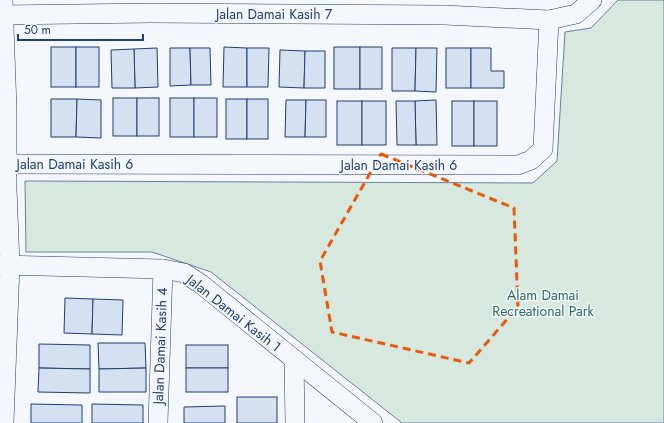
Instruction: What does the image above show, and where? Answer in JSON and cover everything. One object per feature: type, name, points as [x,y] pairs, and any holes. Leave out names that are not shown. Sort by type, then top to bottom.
[{"type":"street","name":"Jalan Damai Kasih 7","points":[[2,10],[152,6],[444,7],[549,20],[576,14],[592,0]]},
{"type":"street","points":[[2,10],[7,108],[4,164],[5,265],[2,418]]},
{"type":"street","name":"Jalan Damai Kasih 6","points":[[4,164],[518,165],[531,160],[543,149],[549,20]]},
{"type":"street","name":"Jalan Damai Kasih 1","points":[[5,265],[163,268],[184,274],[201,284],[373,423]]},
{"type":"street","name":"Jalan Damai Kasih 4","points":[[158,423],[163,268]]},
{"type":"street","points":[[294,360],[295,423]]},
{"type":"highlighted area","points":[[381,154],[514,208],[518,307],[469,363],[332,332],[320,261]]},
{"type":"green space","name":"Alam Damai Recreational Park","points":[[618,0],[664,0],[664,423],[402,423],[211,272],[152,252],[26,252],[25,181],[533,183],[557,161],[565,32],[591,28]]},
{"type":"building","points":[[51,47],[76,47],[76,87],[51,87]]},
{"type":"building","points":[[76,47],[99,47],[99,87],[76,87]]},
{"type":"building","points":[[224,47],[247,48],[247,87],[223,87]]},
{"type":"building","points":[[334,47],[360,47],[360,89],[334,89]]},
{"type":"building","points":[[360,47],[382,47],[382,89],[360,89]]},
{"type":"building","points":[[157,48],[158,87],[135,88],[134,49]]},
{"type":"building","points":[[170,48],[190,48],[191,85],[170,86]]},
{"type":"building","points":[[190,48],[210,48],[211,85],[191,85]]},
{"type":"building","points":[[247,48],[269,48],[268,87],[247,87]]},
{"type":"building","points":[[392,48],[416,48],[415,91],[392,91]]},
{"type":"building","points":[[416,48],[437,48],[436,92],[415,91]]},
{"type":"building","points":[[446,48],[471,48],[471,88],[446,88]]},
{"type":"building","points":[[471,48],[491,48],[491,71],[504,71],[504,88],[471,88]]},
{"type":"building","points":[[134,49],[135,88],[112,88],[111,50]]},
{"type":"building","points":[[280,50],[305,51],[304,88],[279,87]]},
{"type":"building","points":[[305,51],[325,51],[325,88],[304,88]]},
{"type":"building","points":[[113,98],[137,98],[137,136],[113,136]]},
{"type":"building","points":[[137,98],[159,98],[159,136],[137,136]]},
{"type":"building","points":[[170,98],[194,98],[194,137],[170,137]]},
{"type":"building","points":[[194,98],[217,98],[217,137],[194,137]]},
{"type":"building","points":[[51,99],[77,99],[76,137],[51,137]]},
{"type":"building","points":[[77,99],[101,100],[101,138],[76,137]]},
{"type":"building","points":[[226,99],[247,99],[247,139],[226,139]]},
{"type":"building","points":[[247,99],[268,99],[268,139],[247,139]]},
{"type":"building","points":[[286,100],[306,100],[305,137],[285,137]]},
{"type":"building","points":[[306,100],[326,100],[326,137],[305,137]]},
{"type":"building","points":[[436,100],[437,145],[416,145],[415,101]]},
{"type":"building","points":[[337,101],[362,101],[362,145],[337,145]]},
{"type":"building","points":[[362,101],[386,101],[386,145],[362,145]]},
{"type":"building","points":[[396,101],[415,101],[416,145],[397,145]]},
{"type":"building","points":[[452,101],[474,101],[474,146],[452,146]]},
{"type":"building","points":[[474,101],[497,101],[497,146],[474,146]]},
{"type":"building","points":[[65,298],[93,299],[92,334],[64,333]]},
{"type":"building","points":[[93,299],[123,300],[122,335],[92,334]]},
{"type":"building","points":[[98,343],[145,343],[146,368],[99,369]]},
{"type":"building","points":[[39,344],[90,345],[90,369],[39,368]]},
{"type":"building","points":[[186,345],[228,345],[228,368],[186,368]]},
{"type":"building","points":[[39,368],[90,369],[90,393],[38,392]]},
{"type":"building","points":[[146,368],[146,392],[99,392],[99,369]]},
{"type":"building","points":[[186,368],[228,368],[228,392],[186,392]]},
{"type":"building","points":[[237,397],[277,397],[277,423],[237,423]]},
{"type":"building","points":[[31,404],[82,405],[82,423],[31,423]]},
{"type":"building","points":[[92,404],[143,405],[143,423],[92,423]]},
{"type":"building","points":[[225,406],[225,423],[184,423],[184,407]]}]
